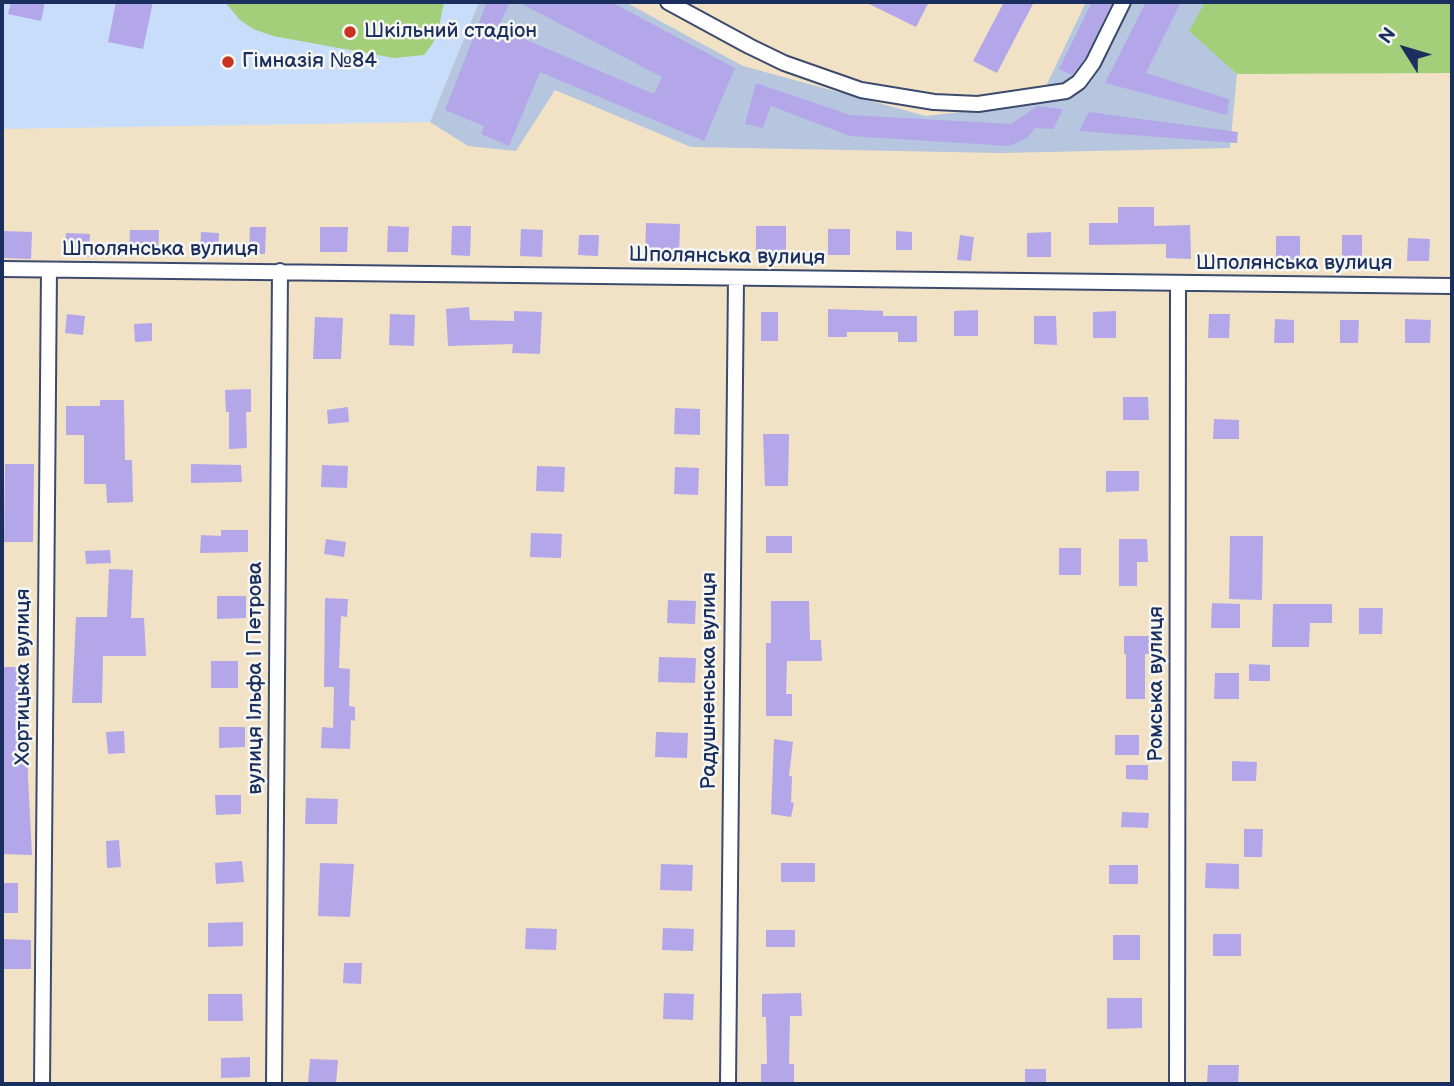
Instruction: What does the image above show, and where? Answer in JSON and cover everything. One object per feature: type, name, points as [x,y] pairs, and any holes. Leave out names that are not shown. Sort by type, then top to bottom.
[{"type":"street","points":[[668,2],[772,57],[861,90],[934,102],[978,104],[1066,91],[1079,82],[1093,63],[1123,2]]},
{"type":"street","name":"Шполянська вулиця","points":[[2,269],[1452,286]]},
{"type":"street","name":"Хортицька вулиця","points":[[42,1084],[49,270]]},
{"type":"street","name":"вулиця Ільфа І Петрова","points":[[274,1084],[280,271]]},
{"type":"street","name":"Радушненська вулиця","points":[[728,1084],[736,279]]},
{"type":"street","name":"Ромська вулиця","points":[[1177,1084],[1178,284]]},
{"type":"shaded area","name":"Гімназія №84","points":[[2,2],[479,2],[430,122],[2,129]]},
{"type":"shaded area","points":[[479,2],[625,2],[743,66],[926,116],[1038,103],[1086,2],[1205,2],[1190,31],[1237,74],[1230,148],[1001,153],[691,147],[555,90],[516,151],[468,146],[430,122]]},
{"type":"green space","name":"Шкільний стадіон","points":[[225,2],[444,2],[433,43],[424,55],[394,58],[273,36],[253,29],[240,20]]},
{"type":"green space","points":[[1205,2],[1452,2],[1452,73],[1237,74],[1189,31]]},
{"type":"building","points":[[11,2],[45,2],[41,21],[8,14]]},
{"type":"building","points":[[116,2],[153,2],[143,49],[108,42]]},
{"type":"building","points":[[487,2],[510,2],[498,28],[654,94],[662,77],[518,2],[611,2],[735,68],[704,141],[540,72],[509,146],[481,134],[484,126],[445,110]]},
{"type":"building","points":[[865,2],[929,2],[916,27]]},
{"type":"building","points":[[1004,2],[1034,2],[997,73],[973,61]]},
{"type":"building","points":[[1092,2],[1112,2],[1085,58],[1072,75],[1059,69]]},
{"type":"building","points":[[1146,2],[1181,2],[1146,73],[1229,99],[1227,115],[1105,83]]},
{"type":"building","points":[[756,83],[850,115],[1011,124],[1037,106],[1063,109],[1053,129],[1035,128],[1027,138],[1009,146],[850,136],[771,106],[763,128],[745,124]]},
{"type":"building","points":[[1089,112],[1238,132],[1237,143],[1079,131]]},
{"type":"building","points":[[1118,207],[1154,207],[1154,226],[1190,225],[1191,259],[1166,258],[1166,244],[1089,245],[1089,223],[1118,223]]},
{"type":"building","points":[[646,223],[680,224],[679,258],[645,257]]},
{"type":"building","points":[[388,226],[409,227],[408,252],[387,252]]},
{"type":"building","points":[[452,226],[471,226],[470,256],[451,255]]},
{"type":"building","points":[[756,226],[786,226],[786,256],[756,256]]},
{"type":"building","points":[[250,227],[266,227],[265,254],[249,254]]},
{"type":"building","points":[[320,227],[348,227],[347,252],[320,252]]},
{"type":"building","points":[[521,229],[543,230],[542,257],[520,256]]},
{"type":"building","points":[[828,229],[850,229],[850,255],[828,255]]},
{"type":"building","points":[[130,230],[159,230],[158,256],[129,255]]},
{"type":"building","points":[[4,231],[32,232],[31,259],[3,258]]},
{"type":"building","points":[[896,231],[912,232],[912,250],[896,250]]},
{"type":"building","points":[[201,232],[219,233],[218,255],[200,254]]},
{"type":"building","points":[[1051,232],[1051,257],[1027,257],[1027,233]]},
{"type":"building","points":[[66,233],[90,234],[89,257],[65,256]]},
{"type":"building","points":[[579,235],[599,235],[598,256],[578,255]]},
{"type":"building","points":[[960,235],[974,237],[971,261],[957,260]]},
{"type":"building","points":[[1342,235],[1362,235],[1362,258],[1342,258]]},
{"type":"building","points":[[1276,236],[1300,236],[1300,260],[1276,260]]},
{"type":"building","points":[[1408,238],[1430,239],[1429,261],[1407,261]]},
{"type":"building","points":[[469,307],[470,320],[514,321],[514,311],[542,312],[540,354],[512,353],[513,344],[448,346],[446,309]]},
{"type":"building","points":[[828,309],[883,311],[883,316],[917,316],[917,342],[898,342],[898,332],[847,332],[847,337],[828,337]]},
{"type":"building","points":[[978,310],[978,336],[954,336],[954,311]]},
{"type":"building","points":[[1116,311],[1116,338],[1093,338],[1093,312]]},
{"type":"building","points":[[761,312],[778,312],[778,341],[761,341]]},
{"type":"building","points":[[67,314],[85,316],[83,335],[65,333]]},
{"type":"building","points":[[390,314],[415,315],[414,346],[389,345]]},
{"type":"building","points":[[1209,314],[1230,314],[1229,338],[1208,338]]},
{"type":"building","points":[[1034,316],[1056,316],[1057,345],[1034,344]]},
{"type":"building","points":[[315,317],[343,318],[341,359],[313,359]]},
{"type":"building","points":[[1275,319],[1294,320],[1294,343],[1274,343]]},
{"type":"building","points":[[1405,319],[1431,320],[1430,343],[1405,343]]},
{"type":"building","points":[[1340,320],[1359,320],[1358,343],[1340,343]]},
{"type":"building","points":[[152,323],[152,341],[135,342],[134,324]]},
{"type":"building","points":[[251,389],[251,412],[246,412],[247,448],[229,449],[229,412],[226,412],[225,390]]},
{"type":"building","points":[[1123,397],[1148,397],[1149,420],[1123,420]]},
{"type":"building","points":[[100,400],[124,400],[125,460],[132,460],[133,502],[107,503],[106,484],[84,484],[84,435],[66,435],[66,406],[100,406]]},
{"type":"building","points":[[348,407],[349,422],[328,424],[327,410]]},
{"type":"building","points":[[675,408],[700,409],[700,435],[674,434]]},
{"type":"building","points":[[1214,419],[1239,420],[1239,439],[1213,439]]},
{"type":"building","points":[[763,434],[789,434],[788,486],[765,486]]},
{"type":"building","points":[[5,464],[34,464],[33,542],[4,542]]},
{"type":"building","points":[[191,464],[241,465],[242,482],[191,483]]},
{"type":"building","points":[[322,465],[348,466],[347,488],[321,487]]},
{"type":"building","points":[[537,466],[565,467],[564,492],[536,491]]},
{"type":"building","points":[[675,467],[699,468],[698,495],[674,494]]},
{"type":"building","points":[[1106,471],[1139,471],[1139,491],[1106,492]]},
{"type":"building","points":[[221,530],[248,530],[248,552],[200,553],[201,535],[221,536]]},
{"type":"building","points":[[531,533],[562,534],[561,558],[530,557]]},
{"type":"building","points":[[766,536],[792,536],[792,553],[766,553]]},
{"type":"building","points":[[1230,536],[1263,536],[1262,600],[1229,599]]},
{"type":"building","points":[[326,539],[346,542],[344,557],[324,554]]},
{"type":"building","points":[[1119,539],[1147,539],[1148,562],[1137,562],[1137,586],[1119,586]]},
{"type":"building","points":[[1059,548],[1081,548],[1081,575],[1059,575]]},
{"type":"building","points":[[110,550],[111,563],[86,564],[85,551]]},
{"type":"building","points":[[109,569],[133,570],[131,618],[144,618],[146,656],[103,656],[102,703],[72,703],[76,617],[107,617]]},
{"type":"building","points":[[217,596],[246,596],[246,618],[217,619]]},
{"type":"building","points":[[325,598],[348,599],[347,617],[341,616],[339,668],[350,669],[349,706],[355,707],[355,721],[351,720],[350,749],[321,748],[322,727],[333,728],[334,687],[324,687]]},
{"type":"building","points":[[668,600],[696,601],[695,624],[667,623]]},
{"type":"building","points":[[771,601],[809,601],[810,640],[821,640],[822,661],[787,661],[786,694],[792,694],[792,716],[766,716],[766,643],[771,643]]},
{"type":"building","points":[[1212,603],[1240,604],[1240,628],[1211,628]]},
{"type":"building","points":[[1273,604],[1332,604],[1332,623],[1310,623],[1309,647],[1272,647]]},
{"type":"building","points":[[1359,608],[1383,608],[1382,634],[1359,634]]},
{"type":"building","points":[[1124,636],[1149,636],[1149,654],[1145,654],[1145,699],[1126,699]]},
{"type":"building","points":[[659,657],[696,658],[695,683],[658,682]]},
{"type":"building","points":[[211,661],[238,661],[238,688],[211,688]]},
{"type":"building","points":[[1249,664],[1270,665],[1270,681],[1249,681]]},
{"type":"building","points":[[2,667],[30,667],[28,776],[32,855],[2,854]]},
{"type":"building","points":[[1215,673],[1239,673],[1239,699],[1214,699]]},
{"type":"building","points":[[219,727],[245,727],[245,747],[219,748]]},
{"type":"building","points":[[124,731],[125,753],[108,754],[106,732]]},
{"type":"building","points":[[656,732],[688,733],[687,758],[655,757]]},
{"type":"building","points":[[1115,735],[1139,735],[1139,755],[1115,755]]},
{"type":"building","points":[[774,739],[793,742],[789,776],[792,776],[791,802],[794,803],[791,817],[771,814]]},
{"type":"building","points":[[1232,761],[1257,762],[1256,781],[1232,781]]},
{"type":"building","points":[[1126,765],[1148,765],[1148,780],[1126,779]]},
{"type":"building","points":[[215,795],[241,795],[241,814],[216,815]]},
{"type":"building","points":[[306,798],[338,799],[337,824],[305,824]]},
{"type":"building","points":[[1122,812],[1149,813],[1148,828],[1121,827]]},
{"type":"building","points":[[1244,829],[1263,829],[1262,857],[1244,857]]},
{"type":"building","points":[[119,840],[121,867],[107,868],[106,841]]},
{"type":"building","points":[[242,861],[244,882],[216,884],[215,863]]},
{"type":"building","points":[[320,863],[354,864],[350,917],[318,916]]},
{"type":"building","points":[[781,863],[815,863],[815,882],[781,882]]},
{"type":"building","points":[[1206,863],[1239,864],[1239,889],[1205,888]]},
{"type":"building","points":[[661,864],[693,865],[692,891],[660,890]]},
{"type":"building","points":[[1109,865],[1138,865],[1138,884],[1109,884]]},
{"type":"building","points":[[2,883],[18,883],[18,913],[2,913]]},
{"type":"building","points":[[243,922],[243,946],[208,947],[208,923]]},
{"type":"building","points":[[526,928],[557,929],[556,950],[525,949]]},
{"type":"building","points":[[663,928],[694,929],[693,951],[662,950]]},
{"type":"building","points":[[766,930],[795,930],[795,947],[766,947]]},
{"type":"building","points":[[1213,934],[1241,934],[1241,956],[1213,956]]},
{"type":"building","points":[[1113,935],[1140,935],[1140,960],[1113,960]]},
{"type":"building","points":[[2,939],[31,940],[31,969],[2,969]]},
{"type":"building","points":[[344,963],[362,963],[361,984],[343,983]]},
{"type":"building","points":[[664,993],[694,994],[693,1020],[663,1019]]},
{"type":"building","points":[[801,993],[802,1016],[790,1016],[789,1064],[794,1064],[794,1084],[761,1084],[761,1064],[767,1064],[766,1017],[762,1017],[762,994]]},
{"type":"building","points":[[208,994],[242,994],[243,1021],[208,1021]]},
{"type":"building","points":[[1107,998],[1142,998],[1142,1028],[1107,1029]]},
{"type":"building","points":[[250,1057],[250,1077],[221,1078],[221,1058]]},
{"type":"building","points":[[310,1059],[338,1060],[336,1084],[308,1084]]},
{"type":"building","points":[[1208,1065],[1239,1065],[1238,1084],[1207,1084]]},
{"type":"building","points":[[1025,1069],[1046,1069],[1046,1084],[1025,1084]]},
{"type":"place","name":"Шкільний стадіон","points":[[350,32]]},
{"type":"place","name":"Гімназія №84","points":[[228,62]]}]
